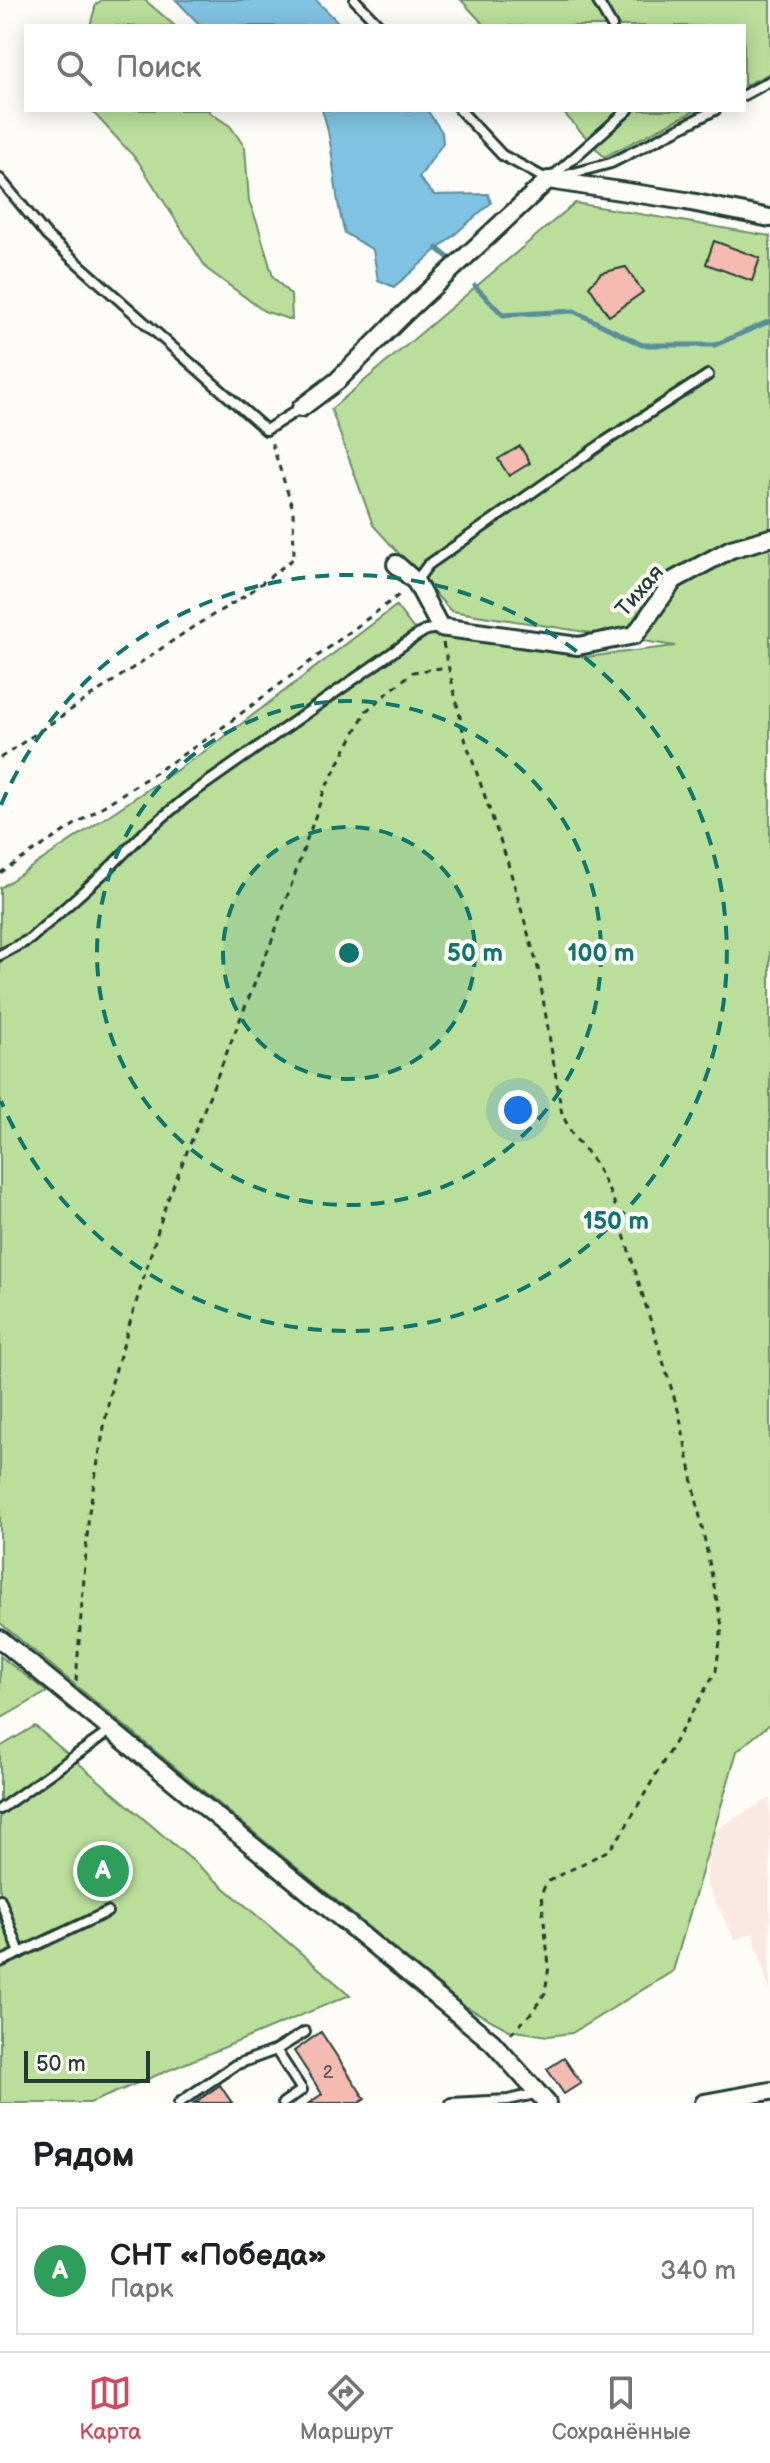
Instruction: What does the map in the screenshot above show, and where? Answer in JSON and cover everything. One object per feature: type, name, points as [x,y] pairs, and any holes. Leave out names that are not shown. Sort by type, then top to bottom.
[{"type":"street","points":[[301,408],[337,381],[548,180],[686,201],[770,218]]},
{"type":"street","name":"Тихая","points":[[440,627],[578,646],[635,635],[674,580],[731,549],[770,538]]},
{"type":"street","points":[[396,564],[416,582],[440,627]]},
{"type":"street","points":[[0,1639],[497,2048],[543,2098]]},
{"type":"street","points":[[704,2103],[770,2091]]},
{"type":"lane","points":[[355,0],[378,24]]},
{"type":"lane","points":[[597,0],[611,24]]},
{"type":"lane","points":[[746,94],[770,81]]},
{"type":"lane","points":[[462,112],[502,155],[548,180],[611,163],[711,112]]},
{"type":"lane","points":[[548,180],[626,112]]},
{"type":"lane","points":[[0,179],[47,236],[266,430],[301,408]]},
{"type":"lane","points":[[416,582],[428,565],[606,441],[708,375]]},
{"type":"lane","points":[[0,955],[30,939],[187,797],[410,640],[426,630],[440,627]]},
{"type":"lane","points":[[0,1809],[110,1731]]},
{"type":"lane","points":[[0,1899],[20,1953]]},
{"type":"lane","points":[[0,1962],[107,1912]]},
{"type":"lane","points":[[179,2103],[235,2065],[276,2050],[305,2032]]},
{"type":"lane","points":[[276,2050],[302,2090],[283,2103]]},
{"type":"lane","points":[[451,2103],[543,2098]]},
{"type":"path","points":[[0,758],[193,627],[248,594],[294,558],[293,509],[266,430]]},
{"type":"path","points":[[0,873],[207,739],[416,582]]},
{"type":"path","points":[[440,627],[465,739],[507,860],[538,968],[562,1114],[572,1134],[594,1162],[613,1199],[679,1413],[722,1626],[716,1671],[622,1833],[609,1850],[547,1882],[541,1894],[549,1966],[545,1993],[532,2012],[497,2048]]},
{"type":"path","points":[[74,1701],[89,1512],[112,1382],[166,1204],[272,940],[324,791],[359,724],[366,711],[413,672],[448,667]]},
{"type":"shaded area","points":[[770,1798],[770,1992],[753,1933],[735,1940],[707,1885],[706,1835]]},
{"type":"green space","points":[[102,0],[145,0],[173,24],[91,24],[96,4]]},
{"type":"green space","points":[[461,0],[770,0],[770,73],[746,85],[746,24],[483,24]]},
{"type":"green space","points":[[93,112],[209,112],[230,126],[245,147],[249,201],[273,277],[291,295],[292,320],[264,311],[207,269],[138,161]]},
{"type":"green space","points":[[563,112],[692,112],[604,157]]},
{"type":"green space","points":[[575,203],[770,236],[770,1724],[737,1751],[673,1971],[572,2033],[548,2036],[509,2030],[463,2005],[0,1623],[0,888],[211,747],[396,606],[413,628],[586,657],[675,646],[451,611],[373,525],[331,409]]},
{"type":"green space","points":[[0,1656],[47,1692],[0,1719]]},
{"type":"green space","points":[[35,1726],[350,1995],[90,2103],[0,2103],[0,1747]]},
{"type":"water","points":[[176,0],[316,0],[340,24],[199,24]]},
{"type":"water","points":[[323,112],[428,112],[442,132],[443,143],[419,178],[434,195],[488,194],[491,203],[394,287],[378,280],[373,250],[345,233]]},
{"type":"building","points":[[714,241],[760,258],[752,281],[706,264]]},
{"type":"building","points":[[626,267],[643,292],[609,316],[589,286],[601,273]]},
{"type":"building","points":[[520,446],[530,463],[509,476],[498,459]]},
{"type":"building","points":[[321,2032],[365,2099],[359,2103],[309,2103],[322,2094],[294,2051]]},
{"type":"building","points":[[564,2058],[581,2083],[564,2094],[547,2069]]},
{"type":"building","points":[[220,2085],[232,2103],[194,2103]]},
{"type":"waterway","points":[[437,248],[451,260]]},
{"type":"waterway","points":[[475,286],[503,315],[574,311],[642,345],[715,345],[770,321]]},
{"type":"place","name":"СНТ «Победа»","points":[[103,1871]]}]
